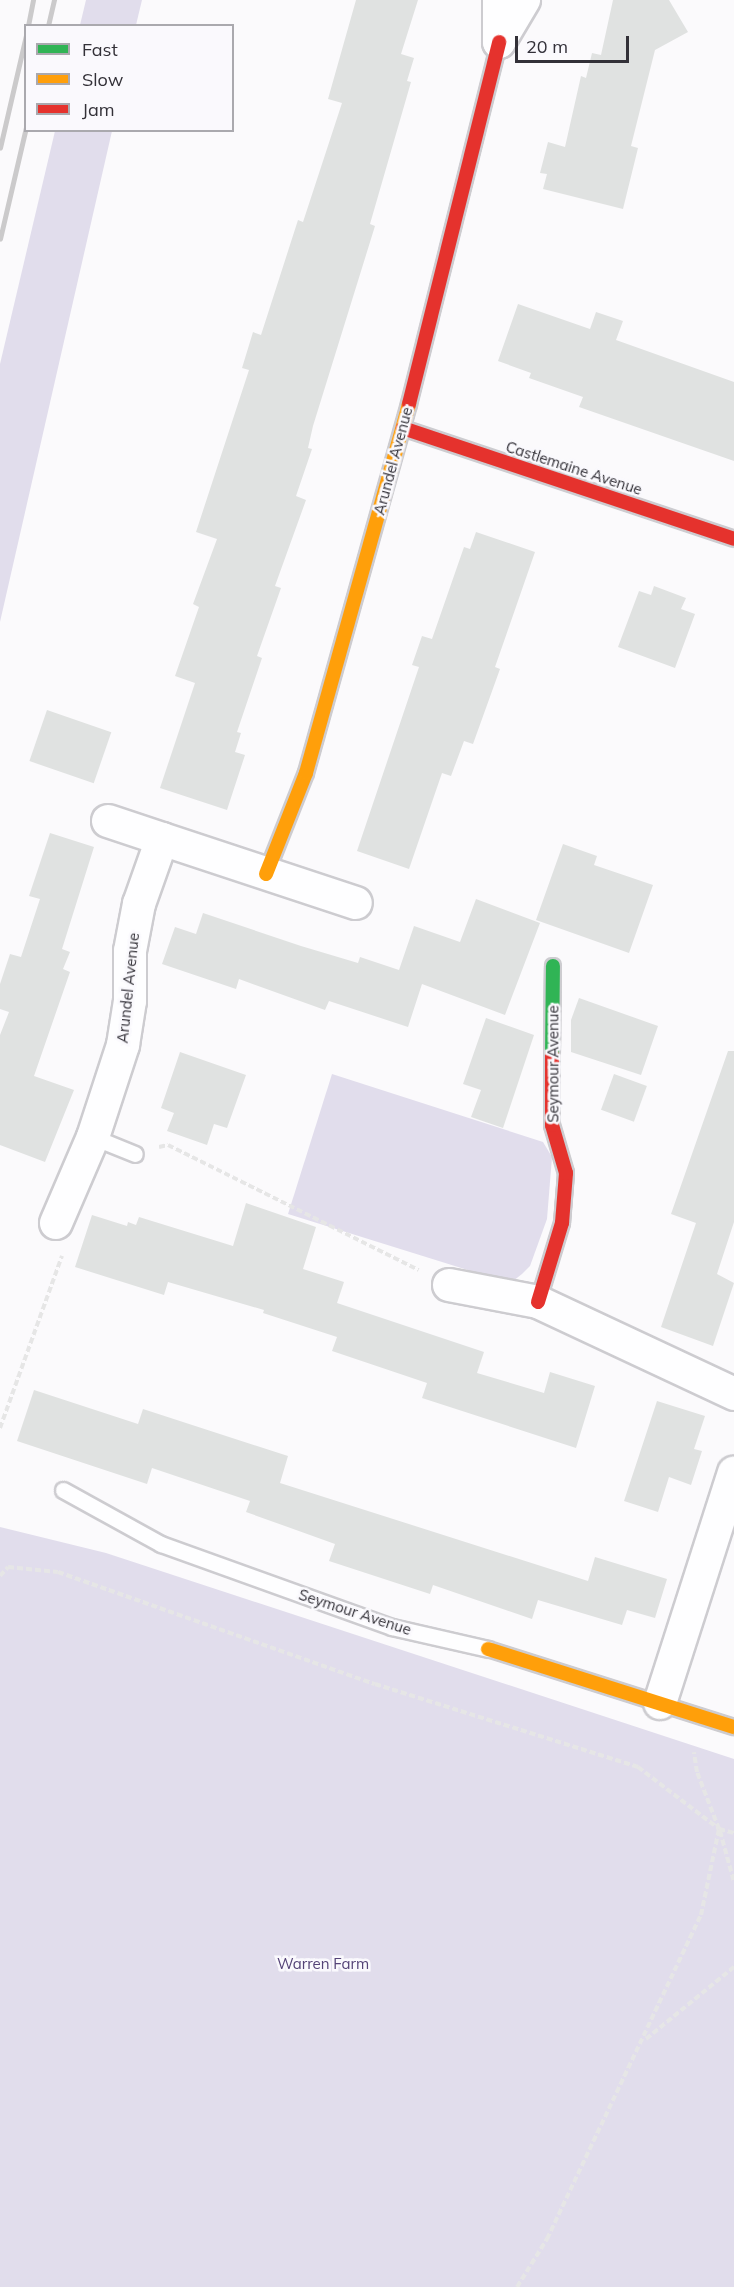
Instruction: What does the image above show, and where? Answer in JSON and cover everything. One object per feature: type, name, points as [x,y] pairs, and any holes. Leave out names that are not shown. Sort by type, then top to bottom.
[{"type":"street","name":"Arundel Avenue","points":[[266,874],[306,773],[403,429],[499,42],[499,0]]},
{"type":"street","name":"Arundel Avenue","points":[[499,42],[524,0]]},
{"type":"street","name":"Castlemaine Avenue","points":[[403,429],[734,539]]},
{"type":"street","points":[[108,821],[356,903]]},
{"type":"street","name":"Arundel Avenue","points":[[56,1223],[93,1137],[123,1046],[134,932],[139,904],[162,839]]},
{"type":"street","name":"Seymour Avenue","points":[[538,1302],[562,1222],[566,1173],[552,1125],[553,966]]},
{"type":"street","points":[[449,1284],[538,1302],[734,1394]]},
{"type":"street","points":[[660,1703],[734,1473]]},
{"type":"street","name":"Seymour Avenue","points":[[488,1649],[734,1728]]},
{"type":"lane","points":[[93,1137],[135,1154]]},
{"type":"lane","name":"Seymour Avenue","points":[[63,1490],[161,1544],[393,1627],[488,1649]]},
{"type":"path","points":[[135,1154],[168,1145],[449,1284]]},
{"type":"path","points":[[0,1428],[67,1243],[56,1223]]},
{"type":"path","points":[[0,1576],[8,1567],[58,1572],[375,1684],[638,1767],[719,1829],[734,1833]]},
{"type":"path","points":[[693,1745],[697,1772],[719,1829],[734,1882]]},
{"type":"path","points":[[517,2287],[547,2239],[645,2039],[700,1915],[719,1829]]},
{"type":"path","points":[[645,2039],[734,1967]]},
{"type":"green space","points":[[86,0],[142,0],[136,24],[80,24]]},
{"type":"green space","points":[[55,132],[112,132],[0,622],[0,364]]},
{"type":"green space","points":[[332,1074],[543,1142],[552,1157],[547,1219],[530,1266],[522,1274],[513,1281],[503,1281],[288,1214]]},
{"type":"green space","name":"Warren Farm","points":[[0,1527],[106,1553],[734,1759],[734,2287],[0,2287]]},
{"type":"building","points":[[356,0],[418,0],[401,54],[414,58],[407,81],[411,82],[370,224],[375,226],[313,426],[308,448],[312,449],[296,496],[306,500],[275,586],[281,588],[257,656],[262,658],[237,732],[241,733],[235,752],[245,755],[227,810],[160,788],[195,683],[175,676],[199,607],[193,604],[217,539],[196,532],[249,370],[242,368],[253,332],[261,335],[298,220],[303,222],[342,103],[328,99]]},
{"type":"building","points":[[613,0],[669,0],[688,32],[655,50],[631,146],[638,148],[623,209],[543,189],[547,174],[540,173],[548,142],[565,147],[581,76],[586,78],[592,53],[601,55]]},
{"type":"building","points":[[518,304],[590,329],[596,312],[623,321],[616,340],[734,382],[734,461],[579,407],[583,397],[529,378],[531,373],[498,361]]},
{"type":"building","points":[[476,532],[535,552],[495,667],[500,669],[473,744],[464,741],[451,776],[442,773],[409,869],[357,851],[419,667],[412,665],[422,636],[432,639],[464,547],[470,549]]},
{"type":"building","points":[[654,586],[686,598],[681,609],[695,614],[675,668],[618,647],[639,591],[651,595]]},
{"type":"building","points":[[47,710],[111,732],[94,783],[29,761]]},
{"type":"building","points":[[50,833],[94,847],[62,949],[70,952],[63,969],[70,972],[34,1076],[74,1090],[45,1162],[0,1145],[0,1035],[9,1012],[0,1009],[0,984],[10,954],[21,957],[40,899],[29,896]]},
{"type":"building","points":[[563,844],[597,856],[594,865],[653,885],[629,953],[536,920]]},
{"type":"building","points":[[476,899],[540,923],[505,1015],[422,984],[408,1027],[329,1001],[325,1010],[239,979],[236,989],[162,964],[175,927],[196,934],[203,913],[358,963],[360,957],[399,970],[414,926],[460,942]]},
{"type":"building","points":[[579,998],[658,1026],[641,1075],[571,1052],[571,1020]]},
{"type":"building","points":[[486,1018],[534,1035],[503,1128],[471,1117],[481,1090],[463,1084]]},
{"type":"building","points":[[728,1051],[734,1051],[734,1222],[717,1274],[734,1283],[713,1346],[661,1327],[696,1223],[671,1214]]},
{"type":"building","points":[[180,1052],[246,1075],[227,1128],[214,1124],[207,1145],[167,1131],[174,1113],[161,1108]]},
{"type":"building","points":[[614,1074],[647,1086],[634,1122],[601,1110]]},
{"type":"building","points":[[246,1203],[316,1227],[303,1269],[344,1282],[337,1303],[484,1352],[477,1373],[544,1393],[550,1372],[595,1386],[576,1448],[422,1398],[427,1383],[332,1351],[337,1337],[263,1313],[264,1310],[168,1282],[164,1295],[75,1267],[92,1215],[127,1226],[128,1222],[136,1225],[139,1217],[233,1246]]},
{"type":"building","points":[[34,1390],[138,1424],[143,1409],[288,1456],[280,1483],[588,1581],[595,1557],[667,1579],[655,1618],[627,1610],[622,1625],[538,1600],[532,1619],[433,1585],[430,1594],[329,1561],[335,1544],[246,1512],[250,1501],[152,1468],[147,1484],[17,1441]]},
{"type":"building","points":[[657,1401],[705,1416],[694,1449],[702,1451],[691,1485],[669,1477],[658,1512],[624,1501]]},
{"type":"railway","points":[[28,24],[33,0]]},
{"type":"railway","points":[[48,24],[54,0]]},
{"type":"railway","points":[[0,148],[24,44]]},
{"type":"railway","points":[[0,239],[25,132]]},
{"type":"traffic: fast","points":[[552,1055],[553,966]]},
{"type":"traffic: slow","points":[[266,874],[306,773],[409,404]]},
{"type":"traffic: slow","points":[[488,1649],[734,1727]]},
{"type":"traffic: jam","points":[[409,404],[499,42]]},
{"type":"traffic: jam","points":[[403,428],[734,539]]},
{"type":"traffic: jam","points":[[538,1302],[562,1223],[566,1173],[552,1125],[552,1055]]}]
